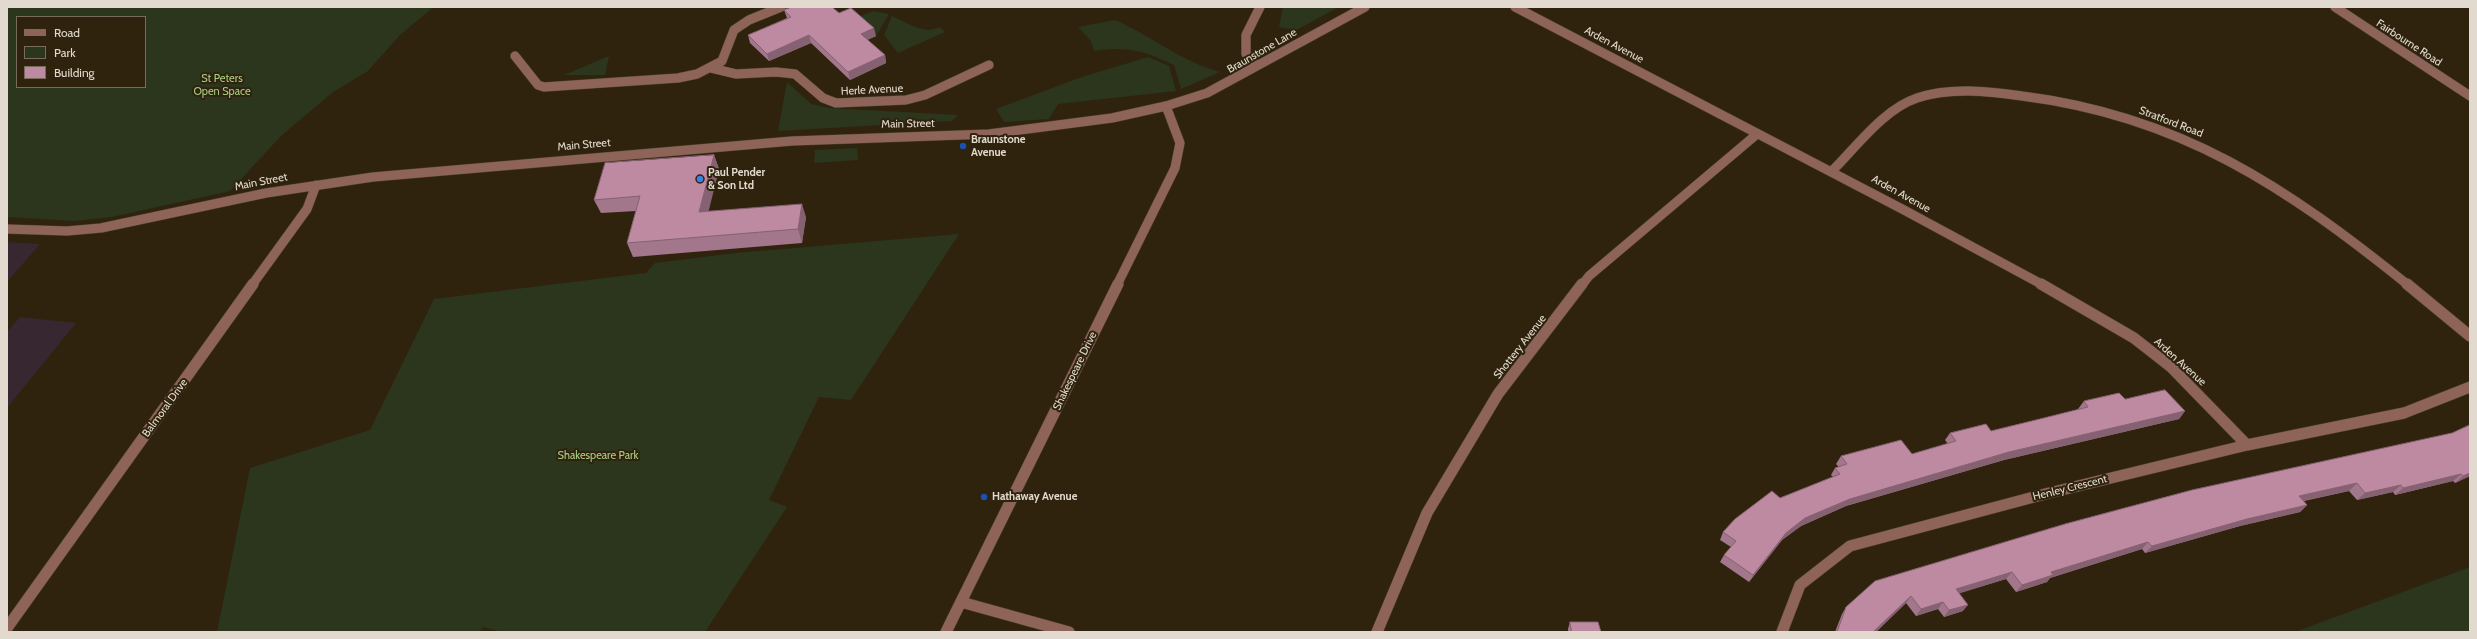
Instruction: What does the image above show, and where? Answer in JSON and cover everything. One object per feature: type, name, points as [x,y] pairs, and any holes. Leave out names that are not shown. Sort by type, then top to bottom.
[{"type":"street","points":[[515,56],[538,84],[544,87],[678,78],[711,68],[722,61],[734,30],[749,20],[781,7]]},
{"type":"street","points":[[1256,65],[1246,54],[1246,35],[1260,7]]},
{"type":"street","name":"Braunstone Lane","points":[[1166,106],[1232,81],[1256,65],[1365,7]]},
{"type":"street","name":"Arden Avenue","points":[[1515,7],[1758,134],[1833,170],[2134,338],[2171,367],[2247,445]]},
{"type":"street","name":"Fairbourne Road","points":[[2335,7],[2470,96]]},
{"type":"street","name":"Herle Avenue","points":[[711,68],[736,74],[776,72],[795,74],[823,98],[836,103],[915,98],[925,95],[989,65]]},
{"type":"street","name":"Stratford Road","points":[[1833,170],[1893,112],[1916,98],[1958,92],[2022,95],[2082,106],[2152,125],[2222,156],[2284,192],[2377,261],[2470,336]]},
{"type":"street","name":"Main Street","points":[[7,229],[67,231],[101,228],[316,185],[538,161],[792,140],[1019,132],[1112,118],[1166,106]]},
{"type":"street","name":"Shakespeare Drive","points":[[946,632],[1175,168],[1180,144],[1166,106]]},
{"type":"street","name":"Shottery Avenue","points":[[1377,632],[1427,513],[1498,394],[1589,276],[1758,134]]},
{"type":"street","name":"Balmoral Drive","points":[[7,628],[307,209],[316,185]]},
{"type":"street","name":"Henley Crescent","points":[[1782,632],[1800,585],[1850,546],[2045,494],[2247,445],[2404,413],[2470,387]]},
{"type":"street","points":[[962,602],[1069,632]]},
{"type":"shaded area","points":[[7,242],[40,244],[7,282]]},
{"type":"shaded area","points":[[20,317],[76,323],[7,408],[7,332]]},
{"type":"green space","name":"St Peters Open Space","points":[[7,7],[437,7],[431,9],[400,35],[368,71],[333,92],[282,135],[230,191],[112,217],[74,221],[7,217]]},
{"type":"green space","points":[[1283,7],[1339,7],[1296,30],[1279,27]]},
{"type":"green space","points":[[873,11],[889,14],[876,36],[856,18]]},
{"type":"green space","points":[[892,16],[922,29],[928,30],[940,27],[945,32],[898,53],[884,35]]},
{"type":"green space","points":[[1115,20],[1179,55],[1220,72],[1181,89],[1174,65],[1154,56],[1136,51],[1117,49],[1094,51],[1091,41],[1078,27]]},
{"type":"green space","points":[[609,56],[605,75],[564,75]]},
{"type":"green space","points":[[1148,57],[1169,66],[1176,91],[1058,104],[1049,119],[1004,122],[996,109],[1082,77]]},
{"type":"green space","points":[[787,82],[811,104],[829,108],[958,115],[952,121],[778,131]]},
{"type":"green space","points":[[857,148],[858,160],[814,163],[815,150]]},
{"type":"green space","name":"Shakespeare Park","points":[[959,234],[851,400],[819,397],[769,500],[787,507],[705,632],[502,632],[483,627],[479,632],[217,632],[250,468],[370,430],[434,299],[646,273],[655,263],[736,253]]},
{"type":"green space","points":[[2470,567],[2470,632],[2295,632]]},
{"type":"building","points":[[792,7],[832,7],[839,13],[851,8],[874,28],[861,34],[885,55],[848,72],[809,35],[767,54],[748,35],[791,17],[784,10]]},
{"type":"building","points":[[714,155],[699,212],[802,204],[798,229],[627,243],[640,196],[594,200],[605,163]]},
{"type":"building","points":[[2165,390],[2185,411],[2009,452],[1850,499],[1805,518],[1786,533],[1753,575],[1724,555],[1736,541],[1723,532],[1735,519],[1772,491],[1780,498],[1840,474],[1835,468],[1847,464],[1841,456],[1901,440],[1912,454],[1956,441],[1950,433],[1986,424],[1991,431],[2088,407],[2084,401],[2119,393],[2125,399]]},
{"type":"building","points":[[2470,425],[2470,473],[2463,476],[2461,474],[2403,488],[2401,485],[2365,493],[2357,483],[2299,496],[2307,505],[2247,519],[2152,546],[2148,542],[2051,572],[2053,575],[2022,585],[2012,572],[1956,589],[1968,605],[1949,610],[1943,602],[1921,609],[1911,596],[1873,632],[1837,632],[1846,607],[1875,581],[2065,524],[2192,490],[2452,433]]},
{"type":"building","points":[[1570,622],[1598,622],[1601,632],[1572,632]]},
{"type":"place","name":"Braunstone Avenue","points":[[963,146]]},
{"type":"place","name":"Paul Pender & Son Ltd","points":[[700,179]]},
{"type":"place","name":"Hathaway Avenue","points":[[984,497]]}]
